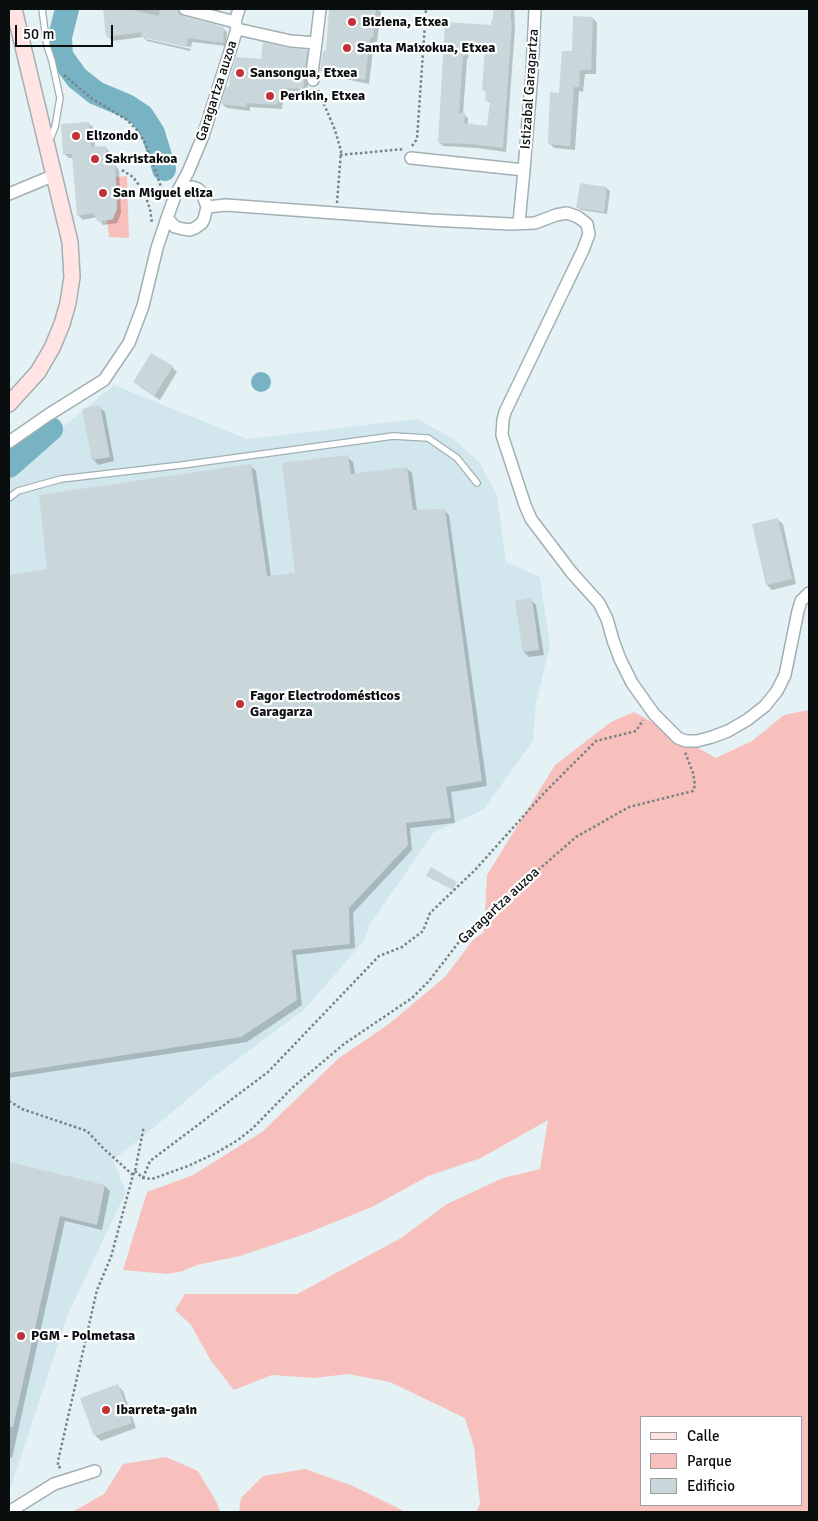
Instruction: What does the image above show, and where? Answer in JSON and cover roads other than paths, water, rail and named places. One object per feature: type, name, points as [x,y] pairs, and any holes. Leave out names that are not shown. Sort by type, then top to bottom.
[{"type":"main road","points":[[9,404],[38,372],[52,348],[68,304],[72,277],[70,242],[56,176],[14,9]]},
{"type":"street","points":[[185,9],[236,26],[291,41],[316,43]]},
{"type":"street","name":"Garagartza auzoa","points":[[179,189],[203,136],[236,26],[239,9]]},
{"type":"street","points":[[313,80],[312,73],[320,9]]},
{"type":"street","name":"Istizabal Garagartza","points":[[519,223],[532,74],[535,9]]},
{"type":"street","points":[[411,158],[524,170]]},
{"type":"street","points":[[9,194],[56,176]]},
{"type":"street","points":[[9,442],[104,380],[129,343],[143,306],[157,248],[167,218],[179,189],[188,187],[198,189],[204,196],[207,207],[202,223],[195,228],[183,230],[175,227],[167,218]]},
{"type":"street","points":[[207,207],[226,205],[430,220],[519,223],[535,223],[567,213],[578,217],[587,224],[589,234],[583,250],[504,412],[502,435],[531,519],[572,573],[599,603],[608,618],[620,660],[632,683],[650,708],[678,738],[686,741],[697,741],[712,737],[748,720],[765,706],[777,692],[785,675],[798,611],[801,601],[809,593]]},
{"type":"street","points":[[9,1512],[54,1484],[95,1471]]},
{"type":"lane","points":[[42,9],[47,46],[60,98],[55,126],[48,144]]},
{"type":"lane","points":[[9,498],[18,491],[61,479],[182,465],[393,436],[428,438],[457,458],[477,483]]},
{"type":"water","points":[[257,372],[265,372],[271,378],[271,386],[265,392],[257,392],[251,386],[251,378]]},
{"type":"waterway","points":[[67,9],[60,37],[61,56],[77,78],[96,93],[127,106],[142,116],[153,133],[164,169]]},
{"type":"waterway","points":[[9,466],[51,429]]},
{"type":"place","name":"Biziena, Etxea","points":[[352,22]]},
{"type":"place","name":"Santa Maixokua, Etxea","points":[[347,48]]},
{"type":"place","name":"Sansongua, Etxea","points":[[240,73]]},
{"type":"place","name":"Perikin, Etxea","points":[[270,96]]},
{"type":"place","name":"Elizondo","points":[[76,136]]},
{"type":"place","name":"Sakristakoa","points":[[95,159]]},
{"type":"place","name":"San Miguel eliza","points":[[103,193]]},
{"type":"place","name":"Fagor Electrodomésticos Garagarza","points":[[240,704]]},
{"type":"place","name":"PGM - Polmetasa","points":[[21,1336]]},
{"type":"place","name":"Ibarreta-gain","points":[[106,1410]]}]
